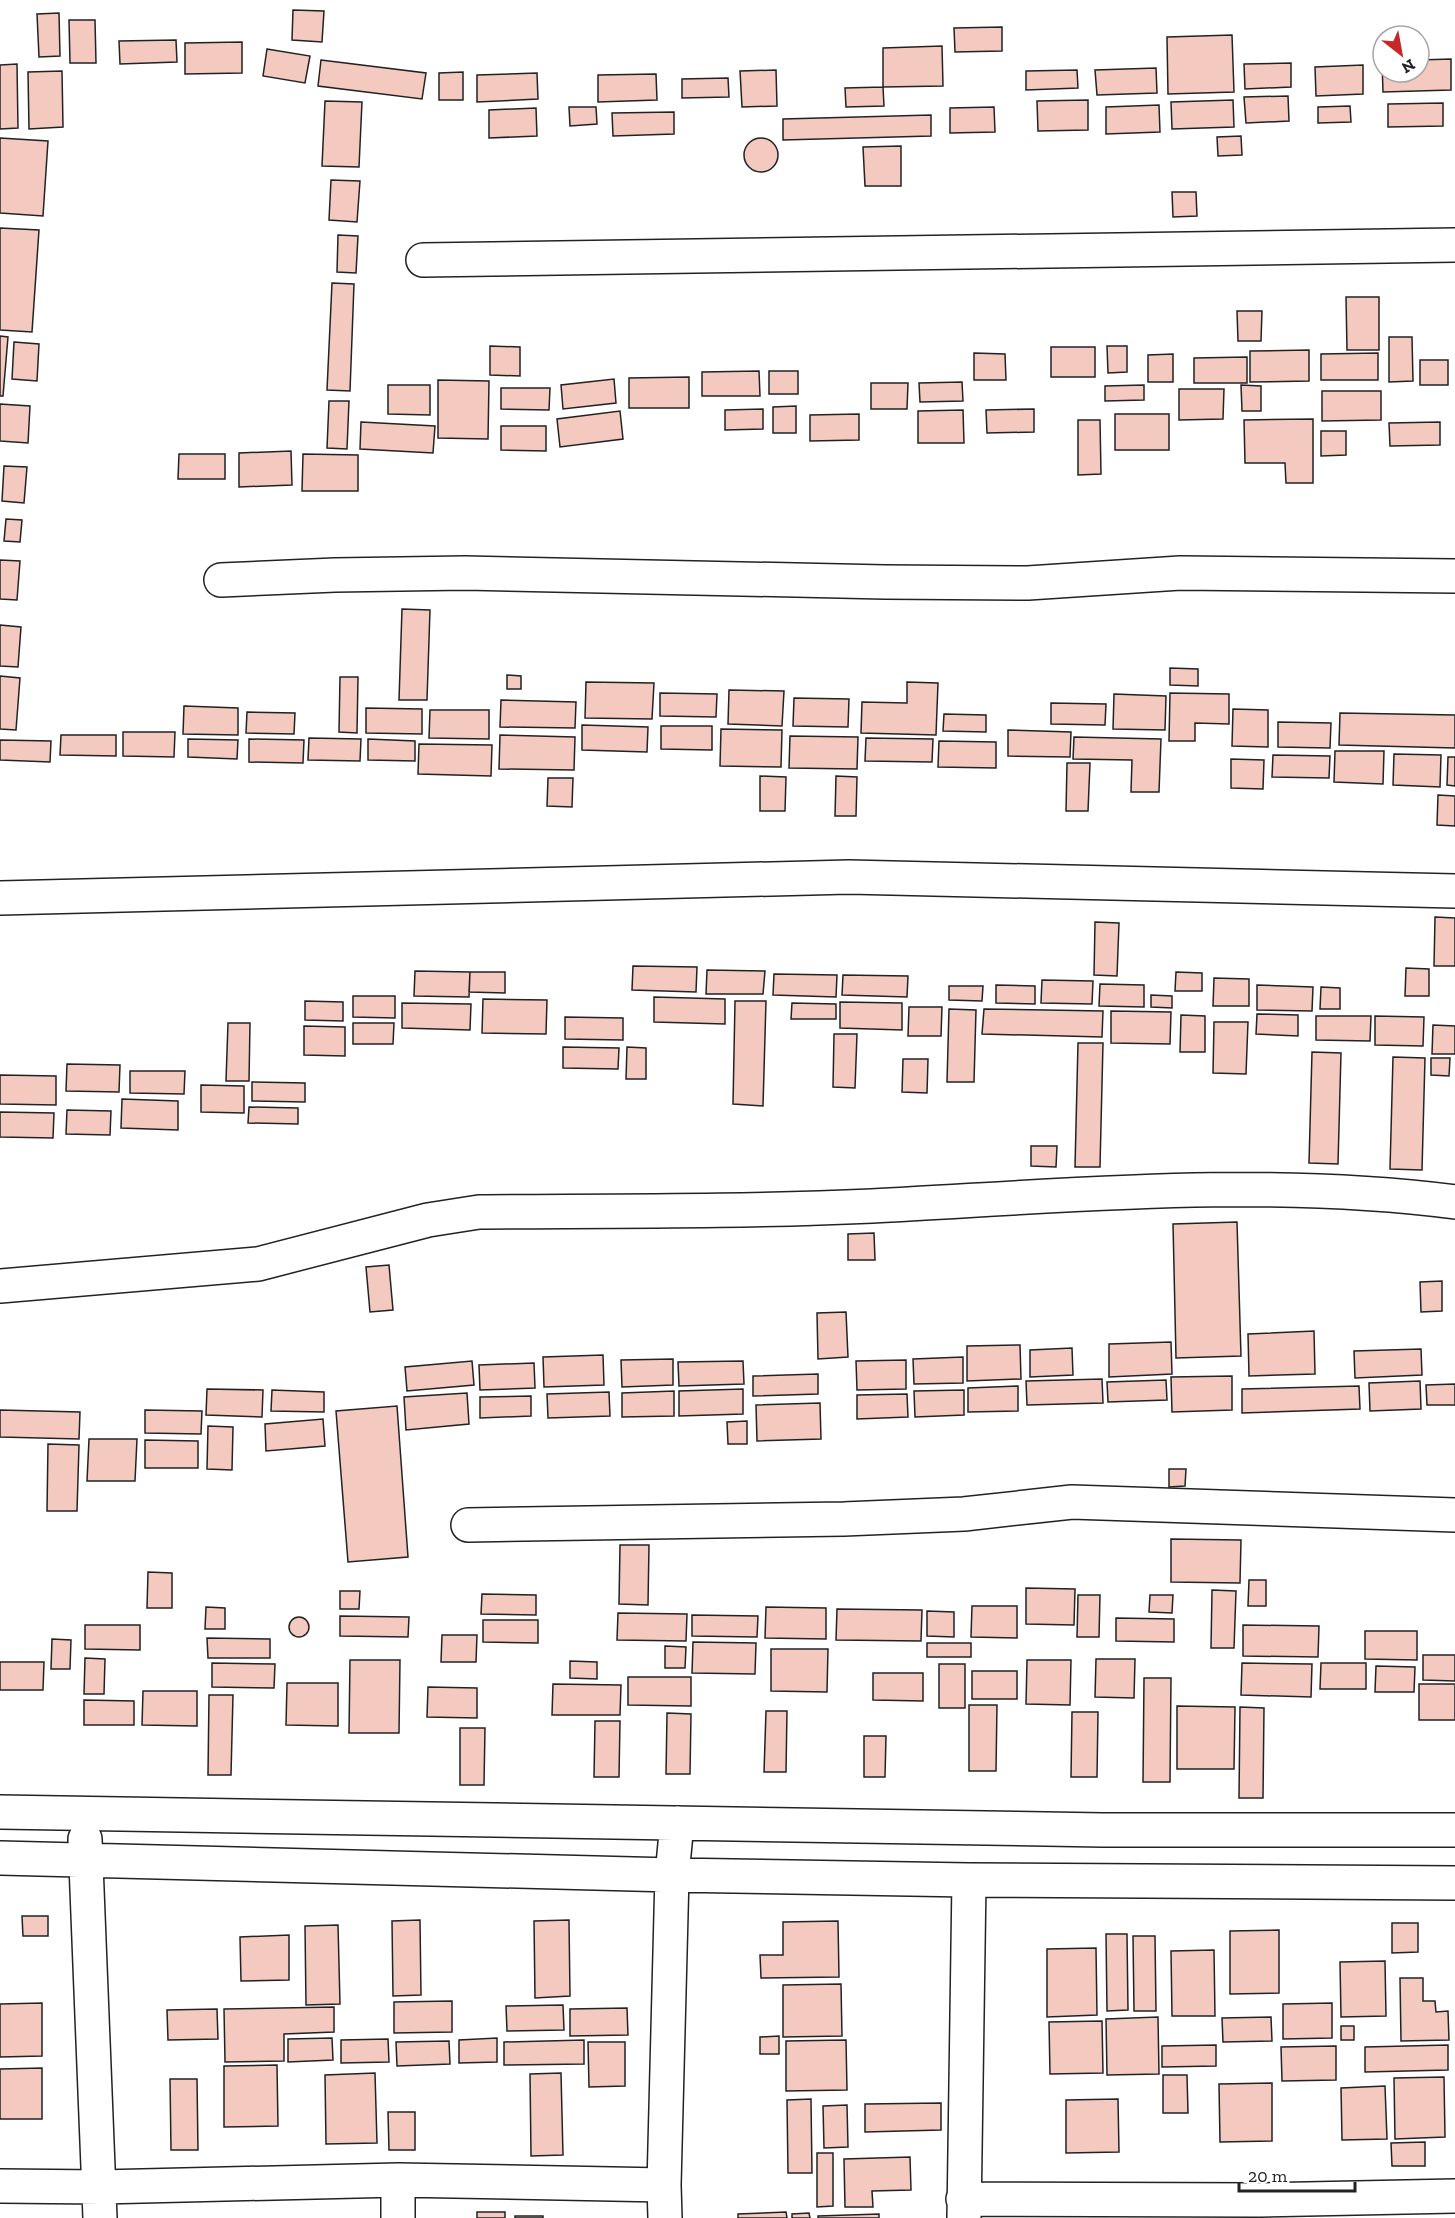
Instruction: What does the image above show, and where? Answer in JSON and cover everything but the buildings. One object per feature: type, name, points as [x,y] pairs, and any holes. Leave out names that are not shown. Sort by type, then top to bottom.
[{"type":"street","points":[[423,260],[1455,245]]},
{"type":"street","points":[[221,580],[335,574],[465,573],[1028,583],[1180,573],[1455,576]]},
{"type":"street","points":[[0,898],[849,878],[1455,891]]},
{"type":"street","points":[[0,1286],[258,1264],[428,1220],[479,1212],[824,1208],[1086,1195],[1272,1189],[1333,1190],[1455,1202]]},
{"type":"street","points":[[468,1525],[844,1519],[964,1514],[1072,1502],[1455,1515]]},
{"type":"street","points":[[0,1812],[1103,1830],[1455,1830]]},
{"type":"street","points":[[84,1813],[100,2203]]},
{"type":"street","points":[[665,2218],[672,1875],[677,1823]]},
{"type":"street","points":[[0,1858],[672,1875],[1455,1884]]},
{"type":"street","points":[[969,1880],[963,2208],[1260,2209],[1455,2196]]},
{"type":"street","points":[[0,2186],[100,2203],[398,2180],[664,2185]]},
{"type":"street","points":[[398,2180],[398,2218]]}]
